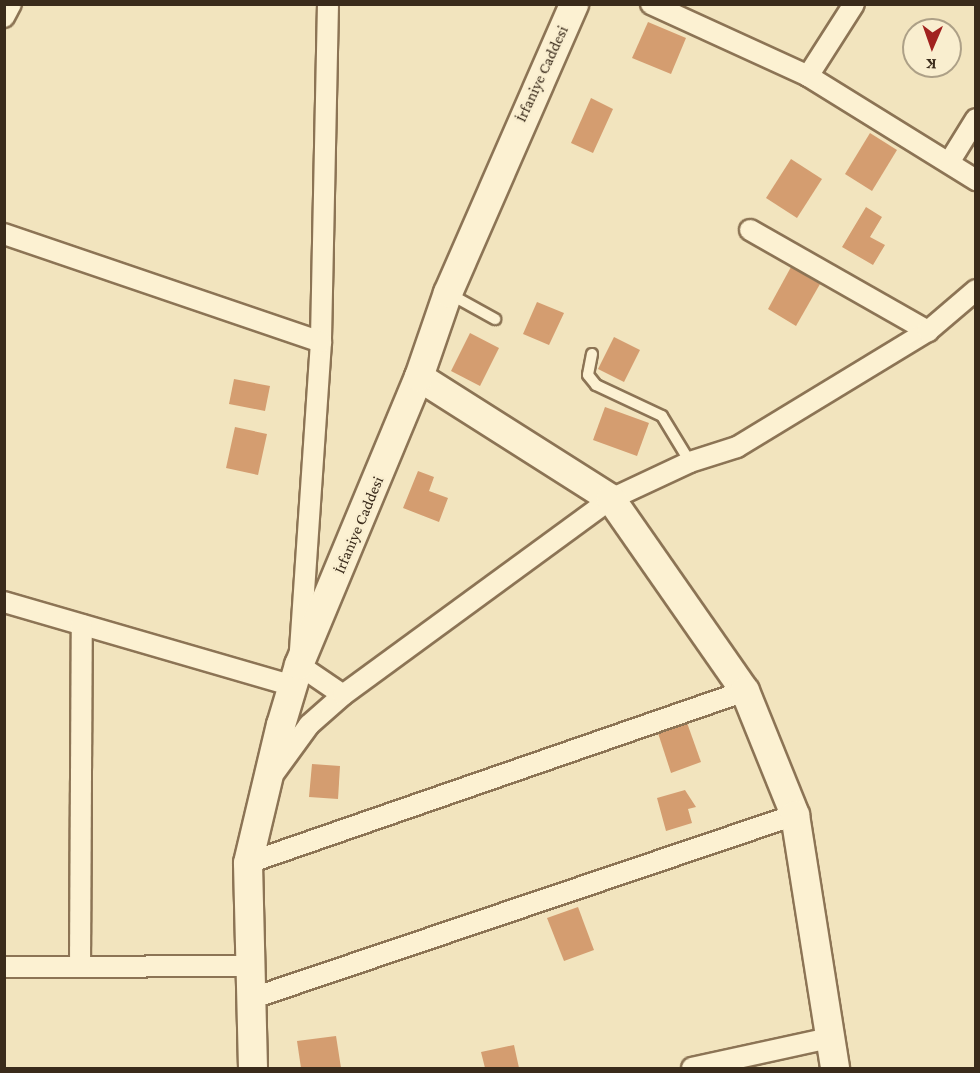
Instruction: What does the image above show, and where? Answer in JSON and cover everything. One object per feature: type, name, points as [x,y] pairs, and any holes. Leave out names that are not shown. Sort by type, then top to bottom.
[{"type":"main road","name":"İrfaniye Caddesi","points":[[253,1068],[248,966],[248,863],[264,787],[296,676],[420,377],[448,293],[574,4]]},
{"type":"main road","points":[[420,377],[611,499],[745,691],[795,814],[835,1068]]},
{"type":"street","points":[[4,17],[10,4]]},
{"type":"street","points":[[296,676],[321,342],[327,4]]},
{"type":"street","points":[[651,4],[808,76],[950,161],[975,180]]},
{"type":"street","points":[[808,76],[854,4]]},
{"type":"street","points":[[950,161],[975,119]]},
{"type":"street","points":[[750,230],[928,331]]},
{"type":"street","points":[[4,234],[321,342]]},
{"type":"street","points":[[264,787],[309,725],[343,695],[611,499],[690,462],[737,447],[928,331],[975,290]]},
{"type":"street","points":[[4,602],[82,625],[296,676],[343,695]]},
{"type":"street","points":[[80,967],[82,625]]},
{"type":"street","points":[[248,863],[745,691]]},
{"type":"street","points":[[250,999],[795,814]]},
{"type":"street","points":[[4,967],[248,966]]},
{"type":"street","points":[[692,1068],[830,1038]]},
{"type":"lane","points":[[448,293],[495,319]]},
{"type":"lane","points":[[592,354],[588,375],[596,386],[662,416],[690,462]]},
{"type":"building","points":[[648,22],[686,38],[671,74],[632,58]]},
{"type":"building","points":[[591,98],[613,109],[593,153],[571,143]]},
{"type":"building","points":[[870,133],[897,150],[872,191],[845,174]]},
{"type":"building","points":[[791,159],[822,179],[797,218],[766,198]]},
{"type":"building","points":[[866,207],[882,217],[870,237],[885,245],[873,265],[842,247]]},
{"type":"building","points":[[791,267],[820,284],[796,326],[768,309]]},
{"type":"building","points":[[537,302],[564,313],[549,345],[523,334]]},
{"type":"building","points":[[470,333],[499,348],[480,386],[451,371]]},
{"type":"building","points":[[614,337],[640,350],[624,382],[598,369]]},
{"type":"building","points":[[234,379],[270,386],[265,411],[229,404]]},
{"type":"building","points":[[605,407],[649,423],[637,456],[593,440]]},
{"type":"building","points":[[235,427],[267,434],[258,475],[226,468]]},
{"type":"building","points":[[418,471],[434,477],[429,491],[448,498],[439,522],[403,508]]},
{"type":"building","points":[[686,720],[701,762],[671,773],[657,730]]},
{"type":"building","points":[[312,764],[340,766],[338,799],[309,797]]},
{"type":"building","points":[[685,790],[696,807],[688,809],[692,823],[666,831],[657,798]]},
{"type":"building","points":[[578,907],[594,950],[564,961],[547,918]]},
{"type":"building","points":[[336,1036],[341,1068],[301,1068],[297,1041]]},
{"type":"building","points":[[514,1045],[519,1068],[485,1068],[481,1052]]}]
